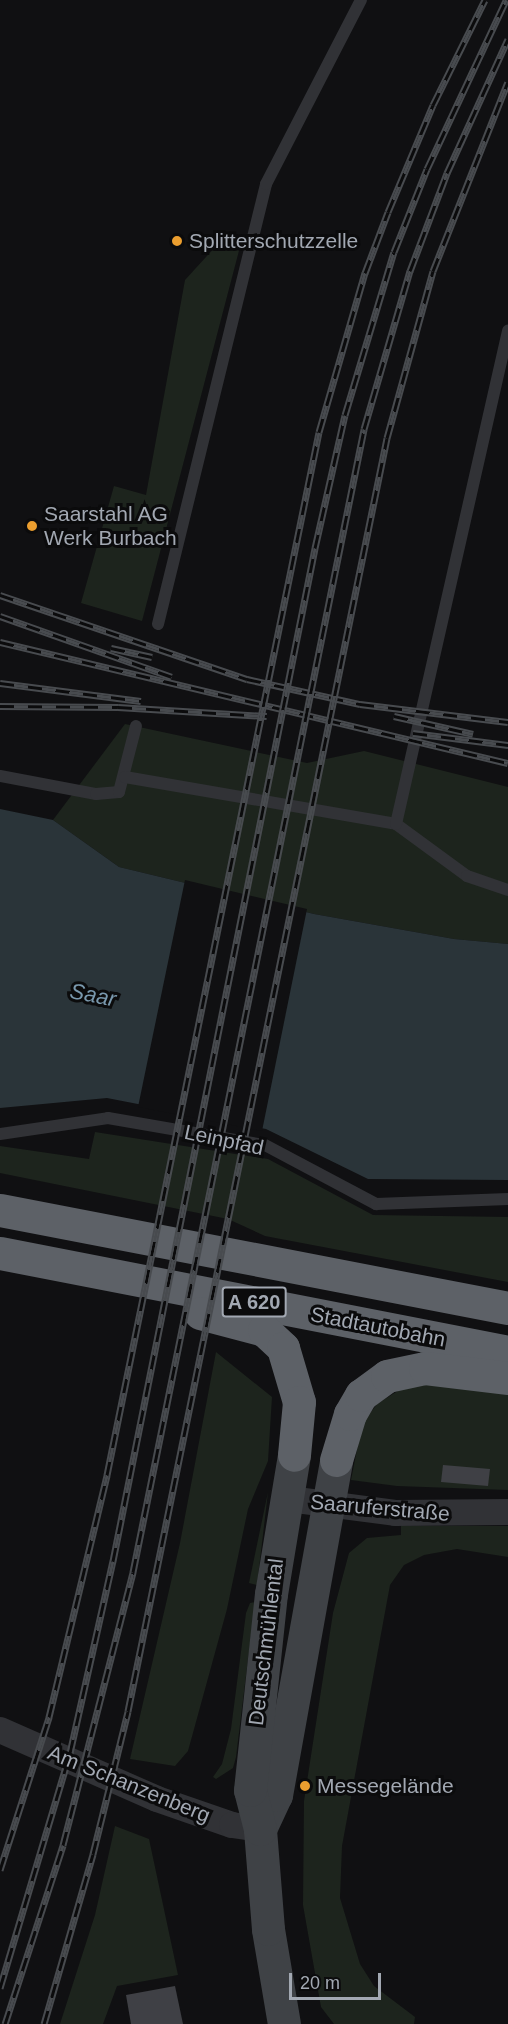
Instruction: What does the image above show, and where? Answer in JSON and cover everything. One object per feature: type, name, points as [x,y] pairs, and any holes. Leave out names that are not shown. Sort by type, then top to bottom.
[{"type":"highway","name":"Stadtautobahn","points":[[0,1210],[508,1308]]},
{"type":"highway","name":"Stadtautobahn","points":[[0,1255],[508,1352]]},
{"type":"highway","points":[[0,1255],[82,1290],[264,1330],[283,1348],[295,1380],[299,1402],[294,1455]]},
{"type":"highway","points":[[336,1460],[355,1405],[361,1395],[387,1376],[424,1368],[508,1378]]},
{"type":"main road","name":"Deutschmühlental","points":[[284,2024],[268,1929],[260,1829],[250,1790],[271,1594],[289,1499],[294,1455]]},
{"type":"main road","name":"Deutschmühlental","points":[[260,1829],[276,1795],[336,1460]]},
{"type":"street","name":"Saaruferstraße","points":[[289,1499],[395,1513],[508,1512]]},
{"type":"street","name":"Am Schanzenberg","points":[[0,1730],[157,1799],[232,1825],[260,1829]]},
{"type":"lane","points":[[158,624],[266,184],[361,0]]},
{"type":"lane","points":[[396,824],[508,331]]},
{"type":"lane","points":[[0,776],[96,794],[120,792],[136,726]]},
{"type":"lane","points":[[125,777],[396,824],[467,876],[508,890]]},
{"type":"lane","name":"Leinpfad","points":[[0,1134],[108,1118],[265,1145],[376,1204],[508,1199]]},
{"type":"shaded area","points":[[227,234],[241,243],[142,621],[81,603],[114,486],[146,495],[185,280]]},
{"type":"shaded area","points":[[125,724],[307,763],[364,751],[508,787],[508,944],[454,939],[314,914],[119,867],[53,820]]},
{"type":"shaded area","points":[[95,1132],[268,1159],[373,1215],[508,1217],[508,1282],[265,1236],[228,1219],[0,1173],[0,1146],[89,1159]]},
{"type":"shaded area","points":[[216,1352],[272,1397],[268,1461],[248,1509],[227,1609],[188,1751],[175,1766],[130,1759],[180,1543]]},
{"type":"shaded area","points":[[437,1382],[508,1391],[508,1490],[397,1486],[351,1480],[362,1424],[377,1404],[404,1387]]},
{"type":"shaded area","points":[[268,1492],[257,1585],[249,1583]]},
{"type":"shaded area","points":[[401,1526],[508,1526],[508,1557],[457,1549],[424,1555],[404,1565],[390,1585],[342,1846],[340,1898],[360,1964],[374,1986],[415,2017],[414,2024],[334,2024],[321,2007],[303,1905],[304,1801],[333,1613],[349,1553],[367,1538],[401,1535]]},
{"type":"shaded area","points":[[255,1602],[236,1757],[233,1768],[216,1779],[213,1777],[222,1764],[231,1729],[246,1613],[250,1603]]},
{"type":"shaded area","points":[[115,1826],[149,1839],[178,1975],[117,1986],[103,2024],[60,2024],[95,1915]]},
{"type":"water","name":"Saar","points":[[0,809],[53,820],[119,867],[314,914],[454,939],[508,944],[508,1180],[368,1179],[266,1129],[107,1098],[0,1108]]},
{"type":"pier","points":[[185,880],[307,909],[262,1131],[138,1107]]},
{"type":"building","points":[[443,1465],[490,1469],[488,1486],[441,1482]]},
{"type":"building","points":[[175,1986],[183,2024],[131,2024],[126,1995]]},
{"type":"railway","points":[[0,1870],[49,1717],[107,1475],[319,432],[365,273],[388,212],[433,105],[485,0]]},
{"type":"railway","points":[[0,1988],[70,1753],[113,1561],[315,548],[345,415],[394,252],[427,169],[506,0]]},
{"type":"railway","points":[[5,2024],[63,1845],[133,1572],[364,429],[410,271],[447,173],[508,39]]},
{"type":"railway","points":[[44,2024],[93,1854],[128,1711],[387,438],[433,271],[508,82]]},
{"type":"railway","points":[[0,595],[247,679],[360,704],[508,722]]},
{"type":"railway","points":[[0,616],[172,677]]},
{"type":"railway","points":[[0,642],[508,763]]},
{"type":"railway","points":[[111,648],[152,657]]},
{"type":"railway","points":[[0,683],[141,701]]},
{"type":"railway","points":[[0,706],[118,707],[267,716]]},
{"type":"railway","points":[[394,716],[473,734]]},
{"type":"railway","points":[[413,733],[508,745]]},
{"type":"place","name":"Splitterschutzzelle","points":[[177,241]]},
{"type":"place","name":"Saarstahl AG Werk Burbach","points":[[32,526]]},
{"type":"place","name":"Messegelände","points":[[305,1786]]}]
